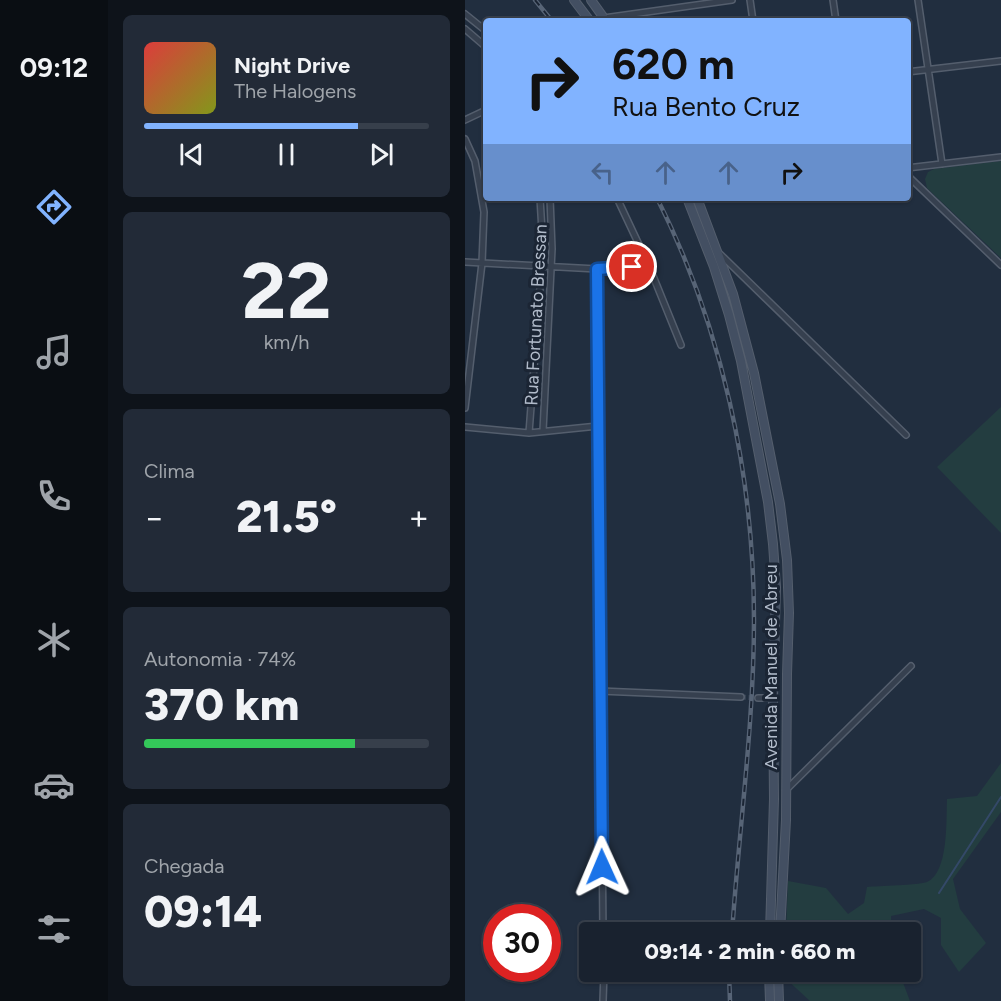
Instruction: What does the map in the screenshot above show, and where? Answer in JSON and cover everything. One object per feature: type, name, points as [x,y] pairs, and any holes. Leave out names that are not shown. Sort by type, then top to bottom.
[{"type":"main road","points":[[574,0],[588,18]]},
{"type":"main road","points":[[591,0],[604,18]]},
{"type":"main road","name":"Avenida Manuel de Abreu","points":[[688,201],[714,267],[729,315],[749,396],[768,502],[776,587],[770,922]]},
{"type":"main road","name":"Avenida Manuel de Abreu","points":[[698,201],[733,294],[754,373],[780,504],[786,549],[789,613],[786,790],[780,922]]},
{"type":"main road","points":[[769,982],[770,1001]]},
{"type":"main road","points":[[778,982],[779,1001]]},
{"type":"street","points":[[666,0],[667,9]]},
{"type":"street","points":[[611,18],[732,0]]},
{"type":"street","points":[[750,0],[753,18]]},
{"type":"street","points":[[833,0],[836,18]]},
{"type":"street","points":[[918,0],[942,164]]},
{"type":"street","points":[[465,14],[483,29]]},
{"type":"street","points":[[465,29],[483,44]]},
{"type":"street","points":[[911,72],[1001,61]]},
{"type":"street","points":[[465,120],[483,111]]},
{"type":"street","points":[[465,139],[475,161],[485,212],[482,263],[465,408]]},
{"type":"street","points":[[911,168],[1001,157]]},
{"type":"street","points":[[911,179],[1001,265]]},
{"type":"street","name":"Rua Fortunato Bressan","points":[[529,432],[543,248],[540,201]]},
{"type":"street","name":"Rua Fortunato Bressan","points":[[543,431],[551,266],[550,201]]},
{"type":"street","points":[[618,201],[649,266],[681,345]]},
{"type":"street","points":[[718,252],[906,435]]},
{"type":"street","points":[[465,262],[597,269],[649,266]]},
{"type":"street","points":[[597,269],[603,922]]},
{"type":"street","points":[[465,427],[529,432],[598,426]]},
{"type":"street","points":[[786,790],[911,666]]},
{"type":"street","points":[[600,691],[741,697]]},
{"type":"street","points":[[758,698],[773,698]]},
{"type":"street","points":[[603,1001],[604,982]]},
{"type":"green space","points":[[1001,161],[1001,258],[927,188],[925,179],[928,172],[934,169]]},
{"type":"green space","points":[[1001,407],[1001,533],[937,467]]},
{"type":"green space","points":[[1001,763],[1001,812],[953,879],[960,909],[986,943],[959,972],[941,945],[941,918],[924,909],[891,916],[891,922],[786,922],[788,881],[826,888],[848,914],[864,903],[867,887],[927,882],[934,876],[943,857],[947,799],[977,796]]},
{"type":"green space","points":[[789,982],[903,982],[910,1001],[810,1001]]},
{"type":"waterway","points":[[939,893],[1001,797]]},
{"type":"tunnel","points":[[741,697],[758,698]]},
{"type":"railway","points":[[535,0],[550,18]]},
{"type":"railway","points":[[658,201],[700,298],[716,350],[730,403],[748,511],[754,620],[753,659],[749,737],[733,922]]},
{"type":"railway","points":[[729,982],[730,1001]]},
{"type":"route","points":[[602,867],[597,269],[632,267]]}]
